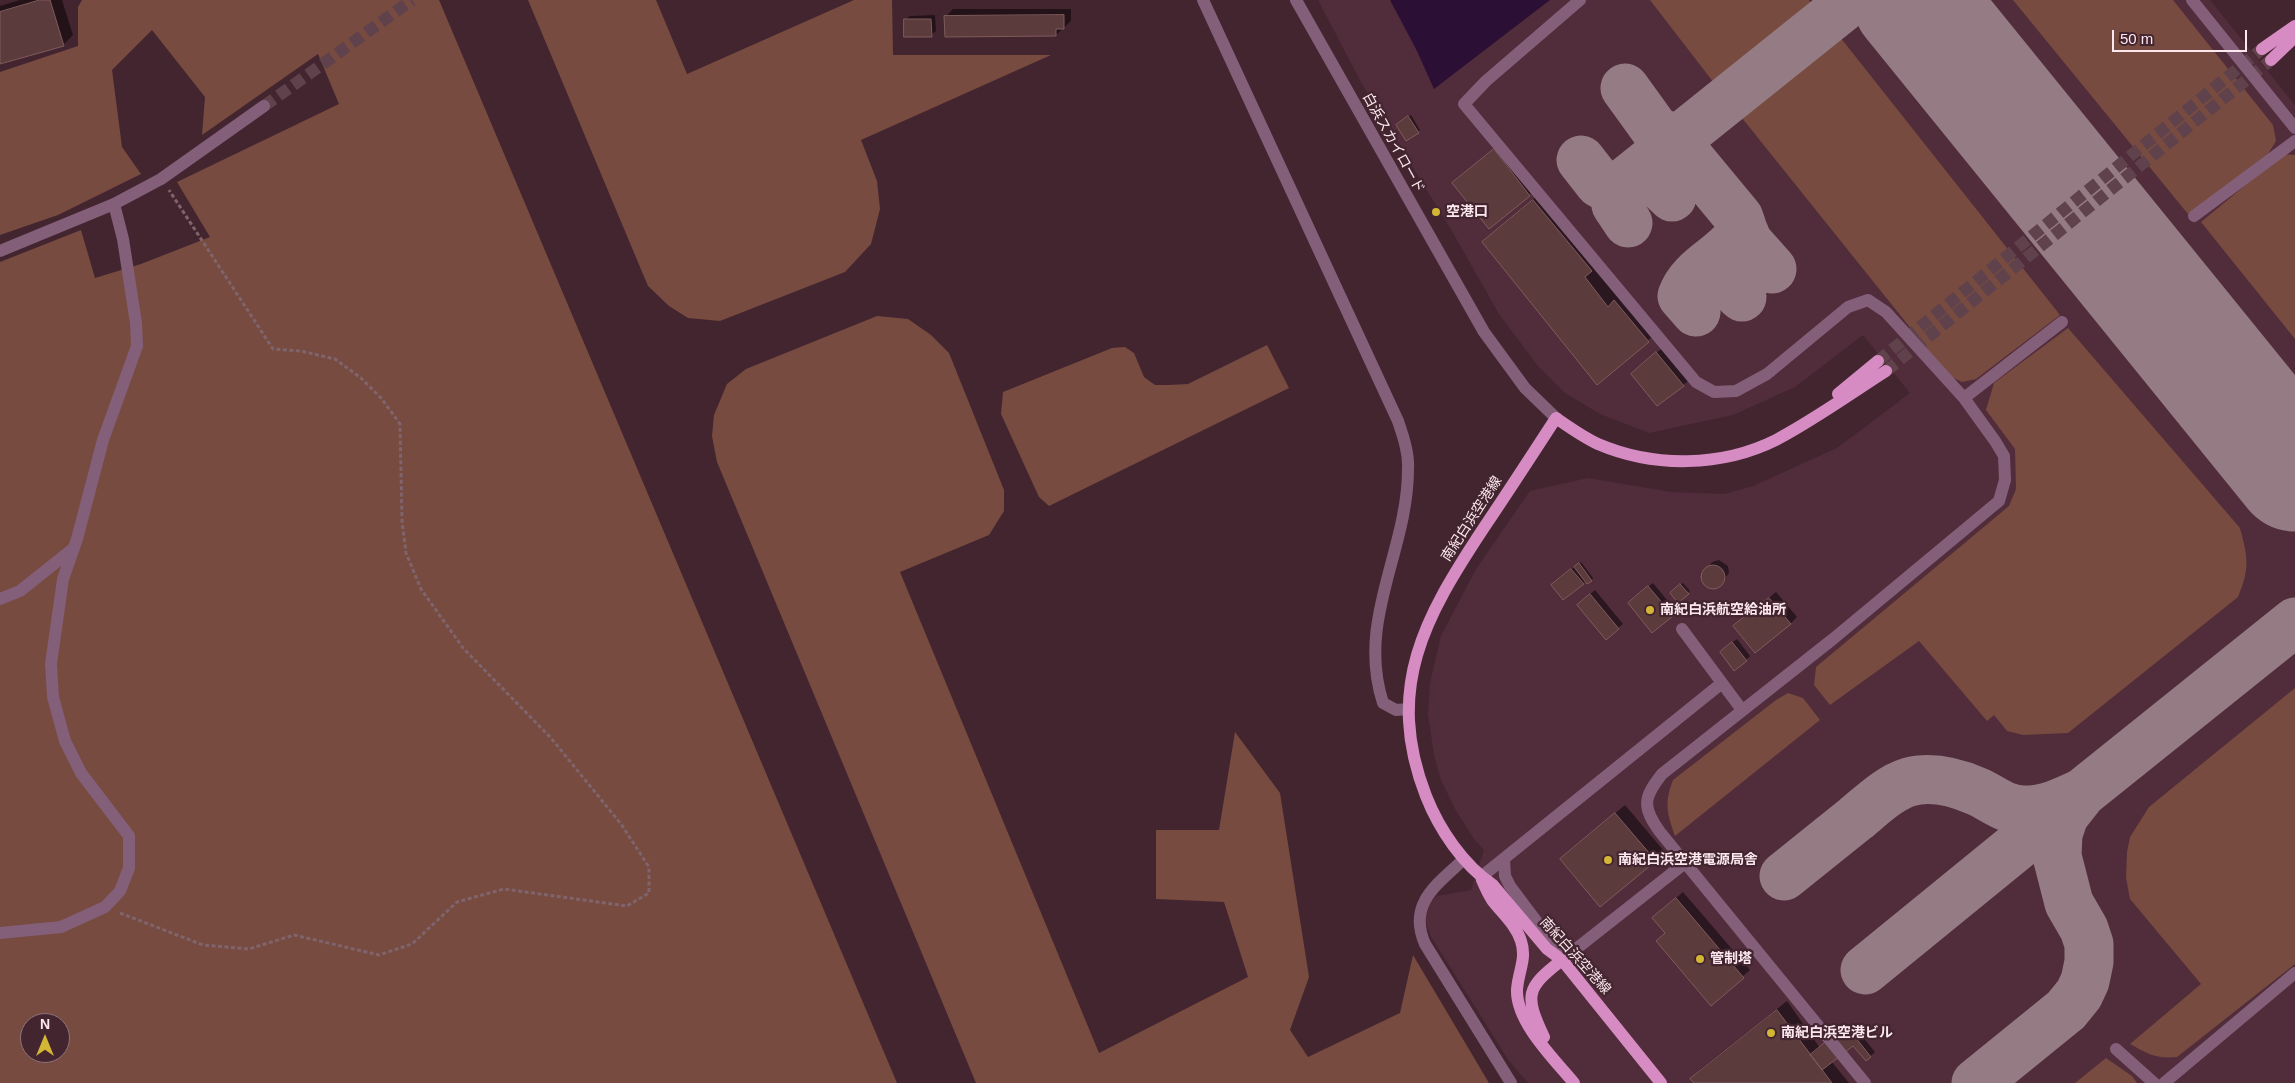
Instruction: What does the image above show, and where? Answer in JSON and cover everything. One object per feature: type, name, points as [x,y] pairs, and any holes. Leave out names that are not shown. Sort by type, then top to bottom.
[{"type":"main road","points":[[2262,49],[2295,26]]},
{"type":"main road","points":[[2271,60],[2295,37]]},
{"type":"main road","points":[[1798,427],[1878,361]]},
{"type":"main road","points":[[1556,418],[1576,432],[1619,451],[1647,458],[1701,461],[1729,456],[1776,440],[1886,371]]},
{"type":"main road","name":"南紀白浜空港線","points":[[1556,418],[1458,567],[1430,616],[1413,664],[1409,709],[1411,738],[1420,780],[1430,806],[1464,859],[1481,878],[1492,885],[1547,949],[1562,960],[1661,1083]]},
{"type":"main road","name":"南紀白浜空港線","points":[[1481,878],[1490,898],[1516,930],[1521,941],[1524,955],[1517,992],[1525,1021],[1574,1083]]},
{"type":"main road","points":[[1555,1060],[1532,1010],[1532,993],[1536,982],[1562,960]]},
{"type":"street","points":[[1203,0],[1394,412],[1405,444],[1408,469],[1405,502],[1380,604],[1374,638],[1374,658],[1376,682],[1383,703],[1396,710],[1409,709]]},
{"type":"street","name":"白浜スカイロード","points":[[1296,0],[1484,332],[1525,388],[1556,418]]},
{"type":"street","points":[[1580,0],[1486,81],[1464,104],[1696,382],[1714,392],[1736,391],[1767,374],[1848,307],[1868,300],[1886,312],[1964,398],[2004,456],[2005,480],[1999,501],[1833,639],[1662,774],[1648,791],[1649,817],[1865,1083]]},
{"type":"street","points":[[2192,0],[2295,128]]},
{"type":"street","points":[[0,251],[114,204],[161,179],[264,106]]},
{"type":"street","points":[[2194,216],[2295,141]]},
{"type":"street","points":[[0,933],[61,926],[105,907],[120,891],[129,868],[129,836],[81,773],[65,740],[53,696],[51,664],[63,579],[74,548],[103,440],[138,346],[124,239],[114,204]]},
{"type":"street","points":[[1964,398],[2062,322]]},
{"type":"street","points":[[0,599],[20,591],[74,548]]},
{"type":"street","points":[[1682,629],[1742,710]]},
{"type":"street","points":[[1481,878],[1722,683]]},
{"type":"street","points":[[1464,859],[1428,893],[1423,901],[1419,928],[1425,944],[1511,1083]]},
{"type":"street","points":[[1504,859],[1505,876],[1510,886],[1555,946],[1562,960],[1685,862]]},
{"type":"street","points":[[2164,1083],[2295,973]]},
{"type":"street","points":[[2116,1049],[2154,1083]]},
{"type":"path","points":[[105,907],[203,945],[250,949],[294,936],[378,955],[412,944],[457,902],[504,889],[627,906],[649,893],[649,867],[621,824],[551,738],[463,648],[421,590],[406,553],[402,521],[400,424],[381,398],[361,378],[335,359],[301,351],[274,349],[161,179]]},
{"type":"shaded area","points":[[82,0],[439,0],[897,1083],[0,1083],[0,262],[81,230],[95,278],[141,264],[210,237],[177,182],[339,104],[318,54],[202,135],[205,97],[152,30],[112,70],[122,147],[141,174],[58,215],[0,235],[0,72],[78,46],[78,7]]},
{"type":"shaded area","points":[[528,0],[656,0],[687,74],[854,0],[892,0],[893,55],[1051,55],[861,140],[877,181],[880,209],[871,244],[845,272],[720,321],[688,318],[669,306],[648,286]]},
{"type":"shaded area","points":[[1318,0],[2210,0],[2295,105],[2295,1083],[1528,1083],[1509,1061],[1430,935],[1425,918],[1430,902],[1437,896],[1471,890],[1484,850],[1474,839],[1455,809],[1441,780],[1434,755],[1428,714],[1430,683],[1441,636],[1476,569],[1530,491],[1588,478],[1671,492],[1724,494],[1753,486],[1837,448],[1910,393],[1863,335],[1795,387],[1733,415],[1649,433],[1600,414],[1565,393],[1537,365],[1499,314],[1453,233],[1362,84]]},
{"type":"shaded area","points":[[1390,0],[1550,0],[1434,89],[1417,51]]},
{"type":"shaded area","points":[[1650,0],[1809,0],[1812,5],[1714,83]]},
{"type":"shaded area","points":[[2013,0],[2173,0],[2273,125],[2276,141],[2268,154],[2188,214]]},
{"type":"shaded area","points":[[1840,37],[2060,315],[1976,379],[1962,382],[1949,376],[1738,113]]},
{"type":"shaded area","points":[[2283,154],[2295,155],[2295,339],[2201,222]]},
{"type":"shaded area","points":[[877,316],[908,319],[931,335],[949,353],[1004,490],[1004,511],[989,535],[900,572],[1099,1053],[1248,977],[1224,902],[1156,899],[1156,830],[1219,830],[1235,732],[1280,793],[1309,977],[1290,1030],[1308,1057],[1400,1013],[1413,955],[1489,1083],[976,1083],[717,462],[712,436],[714,415],[727,384],[746,369]]},
{"type":"shaded area","points":[[2068,328],[2240,528],[2245,547],[2246,570],[2238,597],[2068,733],[2023,735],[2007,731],[1994,715],[1987,721],[1919,641],[1830,705],[1814,685],[1816,667],[2009,506],[2016,489],[2015,449],[1986,410],[1994,383]]},
{"type":"shaded area","points":[[1267,345],[1289,388],[1049,506],[1039,497],[1001,414],[1003,392],[1112,348],[1125,347],[1134,353],[1144,377],[1155,385],[1169,385],[1188,384]]},
{"type":"shaded area","points":[[2295,688],[2295,964],[2177,1057],[2163,1057],[2147,1053],[2130,1044],[2201,984],[2130,899],[2126,878],[2127,852],[2130,837],[2149,807]]},
{"type":"shaded area","points":[[1788,693],[1803,698],[1820,720],[1675,836],[1668,808],[1668,795],[1673,780],[1776,700]]},
{"type":"shaded area","points":[[2106,1058],[2132,1076],[2137,1083],[2075,1083]]},
{"type":"building","points":[[40,0],[50,0],[64,46],[0,64],[0,12]]},
{"type":"building","points":[[1064,15],[1064,29],[1056,29],[1056,36],[945,37],[944,16]]},
{"type":"building","points":[[904,19],[931,19],[932,37],[904,37]]},
{"type":"building","points":[[1408,116],[1419,133],[1406,141],[1396,125]]},
{"type":"building","points":[[1494,149],[1530,196],[1489,229],[1452,183]]},
{"type":"building","points":[[1533,200],[1592,271],[1585,277],[1608,307],[1614,300],[1649,342],[1597,385],[1482,242]]},
{"type":"building","points":[[1656,352],[1684,386],[1657,406],[1631,374]]},
{"type":"building","points":[[1579,563],[1592,581],[1587,584],[1574,567]]},
{"type":"building","points":[[1713,565],[1722,568],[1725,577],[1722,586],[1713,589],[1704,586],[1701,577],[1704,568]]},
{"type":"building","points":[[1571,569],[1584,584],[1563,600],[1551,585]]},
{"type":"building","points":[[1680,584],[1689,594],[1678,603],[1670,593]]},
{"type":"building","name":"南紀白浜航空給油所","points":[[1648,586],[1673,616],[1652,633],[1628,603]]},
{"type":"building","points":[[1590,594],[1619,629],[1606,640],[1577,605]]},
{"type":"building","points":[[1769,598],[1791,624],[1755,653],[1733,626]]},
{"type":"building","points":[[1693,602],[1699,609],[1690,615],[1685,608]]},
{"type":"building","points":[[1732,642],[1747,661],[1734,671],[1720,652]]},
{"type":"building","name":"南紀白浜空港電源局舎","points":[[1615,813],[1656,861],[1600,907],[1560,859]]},
{"type":"building","name":"管制塔","points":[[1676,898],[1744,978],[1711,1006],[1656,941],[1665,933],[1652,918]]},
{"type":"building","name":"南紀白浜空港ビル","points":[[1777,1010],[1832,1083],[1694,1083],[1690,1079]]},
{"type":"building","points":[[1837,1033],[1843,1040],[1852,1033],[1871,1057],[1866,1061],[1853,1046],[1822,1070],[1810,1055]]},
{"type":"taxiway","points":[[1628,223],[1616,205],[1614,194],[1621,185],[1852,0]]},
{"type":"taxiway","points":[[1625,88],[1656,131],[1671,137],[1686,134]]},
{"type":"taxiway","points":[[1686,134],[1682,144],[1686,154],[1739,218],[1743,230],[1729,248],[1702,269],[1687,286],[1682,296],[1696,312]]},
{"type":"taxiway","points":[[1656,158],[1653,171],[1654,176],[1658,184],[1672,197]]},
{"type":"taxiway","points":[[1581,160],[1599,183],[1608,188],[1621,185]]},
{"type":"taxiway","points":[[1743,230],[1748,242],[1772,269]]},
{"type":"taxiway","points":[[1723,252],[1722,267],[1725,278],[1742,297]]},
{"type":"taxiway","points":[[1784,876],[1880,798],[1894,788],[1909,782],[1934,780],[1960,785],[2010,808],[2024,810],[2047,807],[2082,793],[2295,622]]},
{"type":"taxiway","points":[[1976,1083],[2066,1010],[2079,994],[2085,981],[2089,962],[2089,944],[2084,929],[2069,903],[2057,856],[2058,834],[2064,816],[2082,793]]},
{"type":"taxiway","points":[[1865,970],[2071,802]]},
{"type":"runway","points":[[1913,0],[2295,471]]},
{"type":"tunnel","points":[[264,106],[412,0]]},
{"type":"tunnel","points":[[1878,361],[2262,49]]},
{"type":"tunnel","points":[[1886,371],[2271,60]]},
{"type":"place","name":"空港口","points":[[1436,212]]},
{"type":"place","name":"南紀白浜航空給油所","points":[[1650,610]]},
{"type":"place","name":"南紀白浜空港電源局舎","points":[[1608,860]]},
{"type":"place","name":"管制塔","points":[[1700,959]]},
{"type":"place","name":"南紀白浜空港ビル","points":[[1771,1033]]}]
